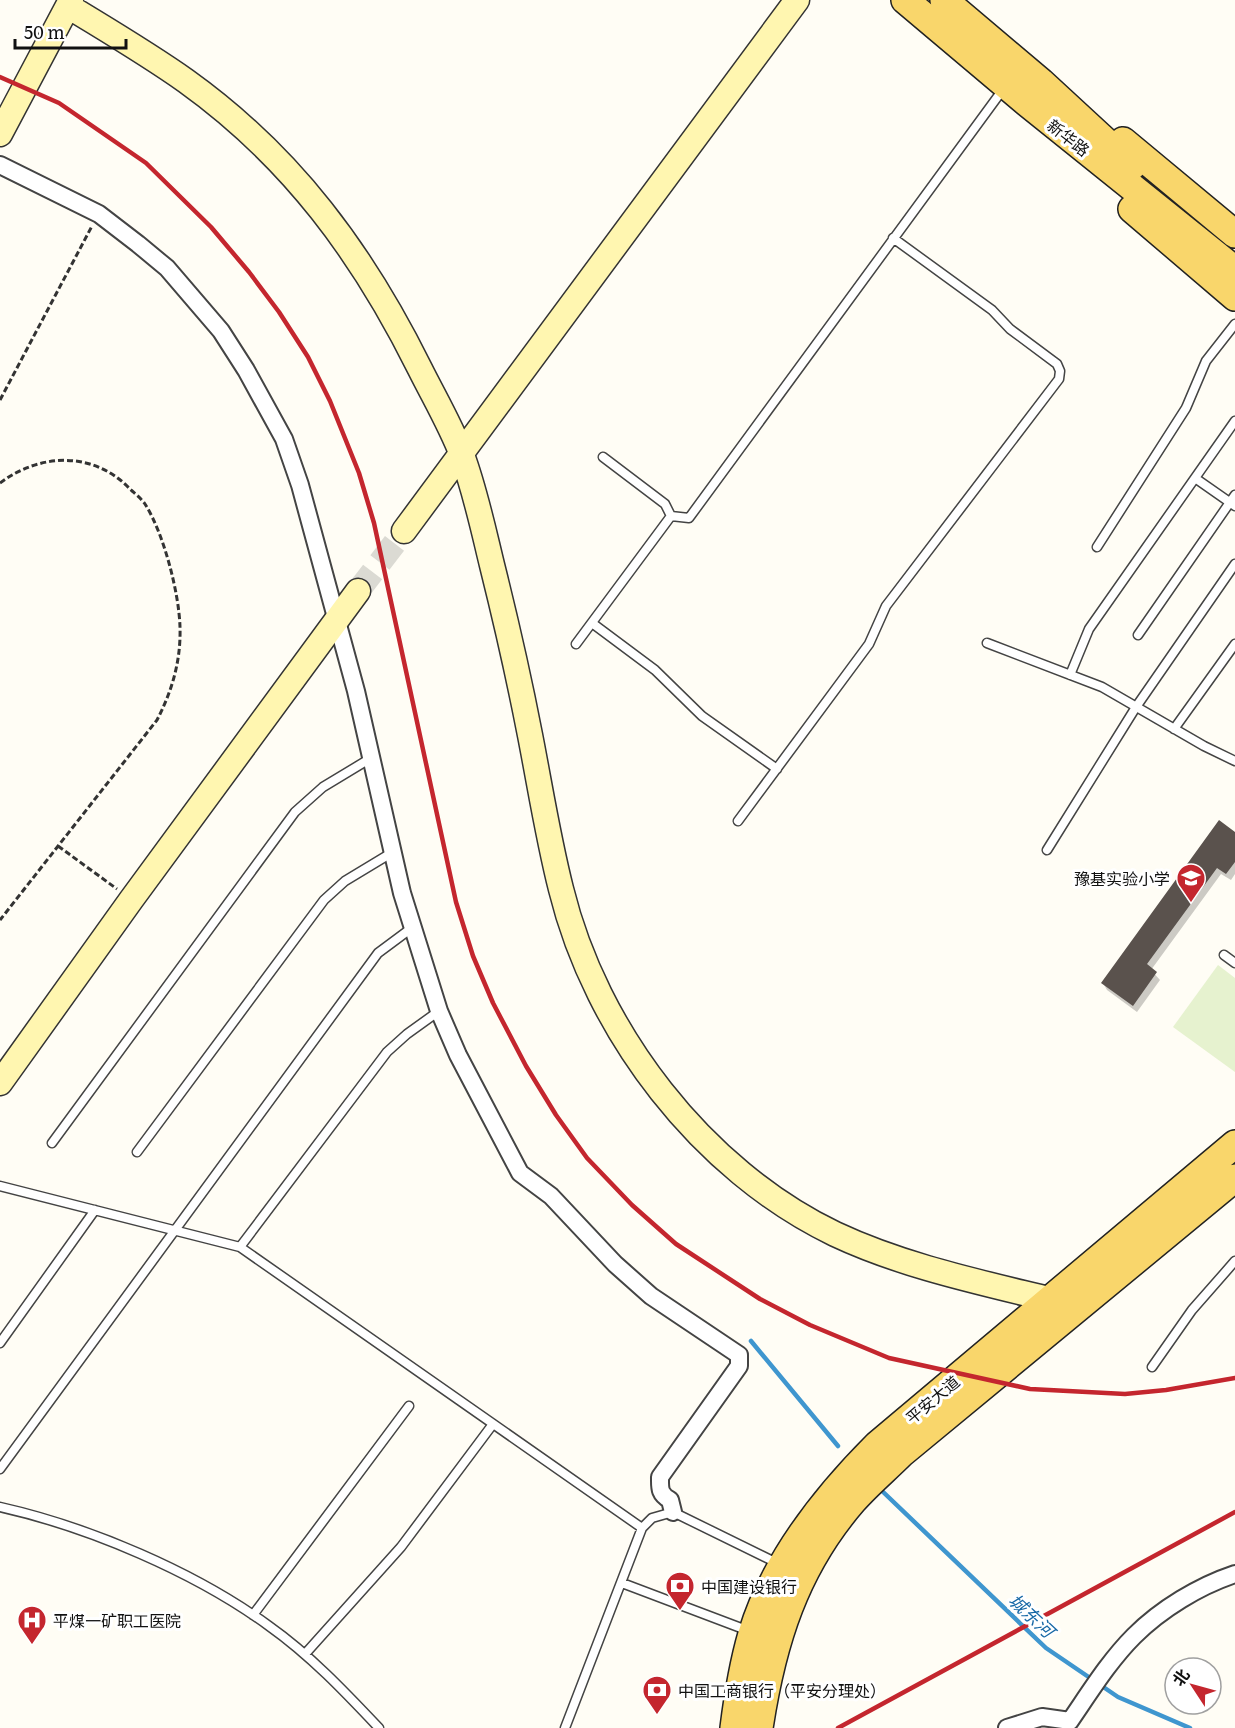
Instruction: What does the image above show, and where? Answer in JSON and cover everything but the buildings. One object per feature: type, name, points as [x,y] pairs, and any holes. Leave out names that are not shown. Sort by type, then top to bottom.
[{"type":"main road","name":"新华路","points":[[905,0],[1024,90],[1197,233],[1235,270]]},
{"type":"main road","name":"新华路","points":[[944,0],[1024,90]]},
{"type":"main road","points":[[1024,90],[1137,152],[1235,234]]},
{"type":"main road","points":[[1024,90],[1110,189],[1235,297]]},
{"type":"main road","name":"新华路","points":[[1197,233],[1235,258]]},
{"type":"main road","name":"平安大道","points":[[734,1728],[744,1662],[767,1595],[782,1566],[836,1488],[877,1445],[1235,1144]]},
{"type":"main road","name":"平安大道","points":[[759,1728],[773,1652],[785,1614],[806,1570],[852,1502],[902,1453],[1235,1178]]},
{"type":"street","points":[[404,531],[797,0]]},
{"type":"street","points":[[0,134],[70,3],[186,81],[229,115],[288,169],[323,210],[365,270],[395,320],[462,454],[516,661],[561,892],[595,984],[629,1046],[681,1115],[703,1140],[733,1167],[784,1205],[837,1235],[880,1252],[949,1274],[1052,1299]]},
{"type":"street","points":[[0,165],[99,214],[167,268],[221,331],[246,370],[284,439],[300,485],[357,691],[402,893],[439,1011],[458,1055],[520,1173],[551,1196],[615,1264],[651,1296],[739,1355],[739,1366],[660,1477],[660,1490],[663,1496],[670,1500],[673,1512]]},
{"type":"street","points":[[0,1083],[358,591]]},
{"type":"street","points":[[1007,1728],[1042,1717],[1070,1721],[1127,1643],[1148,1623],[1197,1591],[1235,1574]]},
{"type":"lane","points":[[671,516],[689,518],[893,238],[1024,90]]},
{"type":"lane","points":[[738,821],[869,644],[886,606],[1059,379],[1060,371],[1057,364],[1010,329],[992,310],[893,238]]},
{"type":"lane","points":[[1096,547],[1186,408],[1206,361],[1235,324]]},
{"type":"lane","points":[[1070,675],[1089,629],[1235,421]]},
{"type":"lane","points":[[603,457],[665,504],[671,516]]},
{"type":"lane","points":[[1138,634],[1233,501],[1195,478]]},
{"type":"lane","points":[[576,644],[671,516]]},
{"type":"lane","points":[[1047,849],[1136,707],[1235,564]]},
{"type":"lane","points":[[592,623],[655,670],[702,716],[777,769]]},
{"type":"lane","points":[[987,643],[1102,687],[1235,761]]},
{"type":"lane","points":[[1174,729],[1235,644]]},
{"type":"lane","points":[[52,1143],[295,812],[323,787],[371,758]]},
{"type":"lane","points":[[137,1152],[324,900],[345,881],[393,852]]},
{"type":"lane","points":[[0,1469],[378,953],[413,927]]},
{"type":"lane","points":[[1224,955],[1235,963]]},
{"type":"lane","points":[[240,1247],[387,1052],[439,1011]]},
{"type":"lane","points":[[0,1186],[240,1247],[642,1528]]},
{"type":"lane","points":[[0,1343],[95,1210]]},
{"type":"lane","points":[[1152,1367],[1192,1310],[1235,1261]]},
{"type":"lane","points":[[253,1615],[409,1406]]},
{"type":"lane","points":[[305,1654],[401,1546],[493,1424]]},
{"type":"lane","points":[[0,1507],[42,1517],[190,1577],[269,1625],[305,1654],[379,1728]]},
{"type":"lane","points":[[565,1728],[642,1528],[652,1518],[673,1512],[782,1566]]},
{"type":"lane","points":[[622,1583],[753,1632]]},
{"type":"path","points":[[0,400],[99,214]]},
{"type":"path","points":[[0,483],[21,470],[58,459],[95,464],[125,483],[144,503],[153,520],[173,580],[180,628],[178,658],[173,682],[157,720],[0,920]]},
{"type":"path","points":[[57,846],[131,900]]},
{"type":"green space","points":[[1218,965],[1235,978],[1235,1072],[1173,1027]]},
{"type":"waterway","name":"城东河","points":[[751,1341],[838,1446]]},
{"type":"waterway","name":"城东河","points":[[880,1489],[1046,1648],[1118,1697],[1190,1728]]},
{"type":"tunnel","points":[[358,591],[404,531]]},
{"type":"railway","points":[[0,77],[59,103],[146,163],[211,227],[249,272],[279,312],[308,357],[330,401],[359,473],[374,523],[456,902],[473,956],[493,1003],[526,1066],[556,1115],[587,1158],[632,1205],[676,1244],[760,1299],[810,1325],[889,1358],[1030,1389],[1125,1394],[1166,1390],[1235,1378]]},
{"type":"railway","points":[[838,1728],[1235,1512]]},
{"type":"place","name":"豫基实验小学","points":[[1191,904]]},
{"type":"place","name":"中国建设银行","points":[[680,1612]]},
{"type":"place","name":"平煤一矿职工医院","points":[[32,1646]]},
{"type":"place","name":"中国工商银行（平安分理处）","points":[[657,1716]]}]
